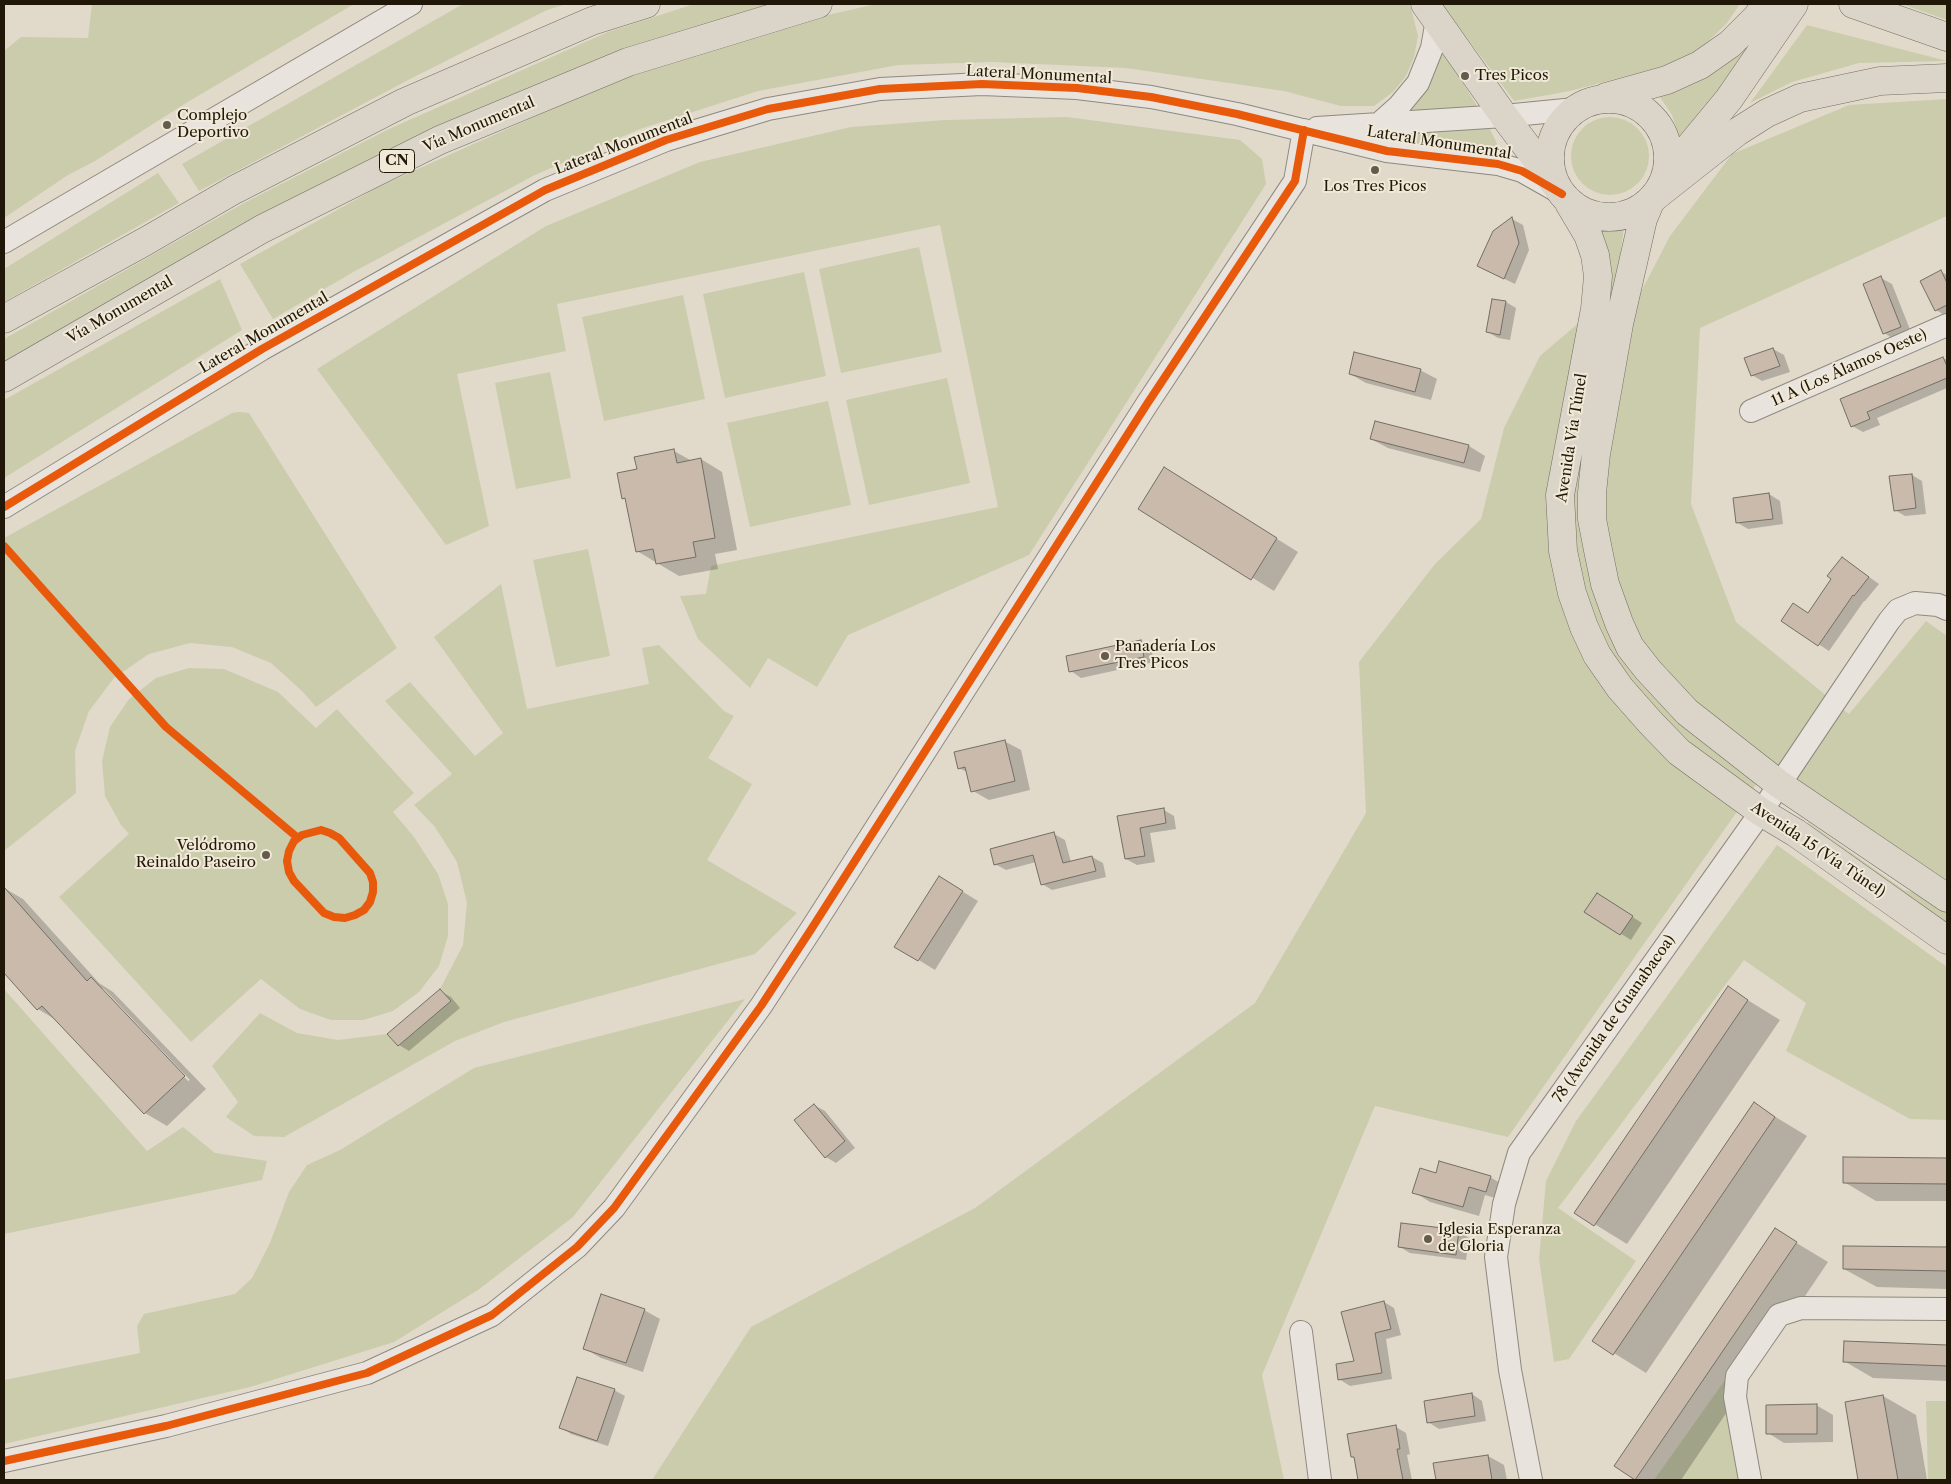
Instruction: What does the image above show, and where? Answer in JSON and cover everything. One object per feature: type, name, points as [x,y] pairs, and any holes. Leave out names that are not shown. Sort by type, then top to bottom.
[{"type":"main road","points":[[4,319],[234,190],[405,102],[592,21],[646,4]]},
{"type":"main road","name":"Vía Monumental","points":[[4,378],[262,229],[440,140],[628,62],[818,4]]},
{"type":"main road","points":[[1562,194],[1550,168],[1549,151],[1554,134],[1562,120],[1586,104],[1666,80],[1700,65],[1766,18],[1794,4]]},
{"type":"main road","points":[[1853,4],[1947,37]]},
{"type":"main road","points":[[1431,12],[1504,116],[1562,194],[1587,213],[1606,217],[1625,215],[1643,207],[1736,132],[1767,113],[1800,98],[1880,81],[1947,78]]},
{"type":"main road","points":[[1666,175],[1729,100],[1766,18]]},
{"type":"main road","points":[[1586,104],[1618,99],[1637,105],[1654,118],[1665,135],[1669,155],[1666,175],[1660,189],[1651,200]]},
{"type":"main road","name":"Avenida Vía Túnel","points":[[1562,194],[1588,235],[1595,255],[1598,276],[1595,309],[1560,496],[1565,560],[1572,593],[1584,628],[1597,655],[1620,688],[1679,752],[1690,759]]},
{"type":"main road","name":"Avenida Vía Túnel","points":[[1651,200],[1643,219],[1619,324],[1596,454],[1592,493],[1592,519],[1605,584],[1630,647],[1648,670],[1687,712],[1780,784]]},
{"type":"main road","name":"Avenida 15 (Vía Túnel)","points":[[1690,759],[1761,812],[1796,833],[1947,940]]},
{"type":"main road","points":[[1780,784],[1947,898]]},
{"type":"street","points":[[4,242],[412,4]]},
{"type":"street","points":[[1380,123],[1399,106],[1418,82],[1432,48],[1431,12]]},
{"type":"street","name":"Lateral Monumental","points":[[4,507],[262,349],[544,190],[666,140],[768,110],[880,89],[982,84],[1077,88],[1150,97],[1304,130],[1387,151],[1498,164],[1522,171],[1562,194]]},
{"type":"street","name":"Lateral Monumental","points":[[1304,130],[1380,123],[1504,116],[1586,104]]},
{"type":"street","points":[[4,1461],[166,1426],[366,1373],[492,1315],[577,1247],[620,1200],[761,1006],[812,928],[1147,404],[1295,181],[1304,130]]},
{"type":"street","name":"11 A (Los Álamos Oeste)","points":[[1751,411],[1947,325]]},
{"type":"street","name":"78 (Avenida de Guanabacoa)","points":[[1531,1480],[1510,1370],[1496,1257],[1504,1204],[1518,1153],[1761,812],[1875,640],[1898,610],[1915,603],[1938,605],[1947,609]]},
{"type":"street","points":[[1750,1480],[1735,1397],[1737,1376],[1779,1315],[1801,1308],[1947,1309]]},
{"type":"street","points":[[1301,1332],[1319,1470]]},
{"type":"green space","points":[[92,4],[354,4],[186,103],[95,161],[68,175],[4,218],[4,51],[21,37],[88,38]]},
{"type":"green space","points":[[463,4],[567,4],[547,10],[412,78],[199,191],[182,164]]},
{"type":"green space","points":[[694,4],[768,4],[624,50],[4,363],[4,339],[244,203],[389,129],[608,32]]},
{"type":"green space","points":[[876,4],[1410,4],[1418,36],[1414,57],[1406,76],[1393,92],[1374,106],[1341,106],[1284,91],[1126,68],[992,62],[898,65],[758,91],[640,129],[535,175],[355,271],[273,319],[240,264],[382,185],[621,78],[806,20]]},
{"type":"green space","points":[[1442,4],[1740,4],[1727,23],[1690,59],[1570,91],[1514,101]]},
{"type":"green space","points":[[1902,4],[1947,4],[1947,20]]},
{"type":"green space","points":[[1807,25],[1947,61],[1859,63],[1792,82],[1750,103]]},
{"type":"green space","points":[[1755,35],[1759,40],[1681,142],[1672,115],[1660,97],[1711,73]]},
{"type":"green space","points":[[1441,48],[1477,106],[1406,114],[1425,92],[1435,72]]},
{"type":"green space","points":[[1947,99],[1947,216],[1700,328],[1691,504],[1736,622],[1849,714],[1926,621],[1947,636],[1947,890],[1767,769],[1508,1137],[1375,1106],[1262,1375],[1284,1480],[652,1480],[751,1327],[975,1208],[1255,1003],[1366,813],[1359,662],[1435,564],[1481,519],[1504,428],[1540,356],[1595,309],[1598,227],[1611,230],[1624,227],[1619,264],[1632,309],[1670,236],[1732,154],[1849,105]]},
{"type":"green space","points":[[1067,117],[1240,140],[1262,159],[1266,184],[1029,555],[848,635],[817,687],[768,658],[750,688],[698,639],[680,596],[706,594],[711,566],[998,507],[940,225],[557,304],[566,351],[457,374],[489,526],[446,545],[317,369],[546,226],[700,162],[851,127],[945,120]]},
{"type":"green space","points":[[1610,117],[1625,120],[1637,129],[1646,141],[1649,156],[1646,171],[1637,183],[1625,192],[1610,195],[1595,192],[1583,183],[1574,171],[1571,156],[1574,141],[1583,129],[1595,120]]},
{"type":"green space","points":[[1489,127],[1499,148],[1361,138],[1353,132]]},
{"type":"green space","points":[[158,173],[179,203],[4,302],[4,269]]},
{"type":"green space","points":[[919,247],[942,352],[841,373],[819,269]]},
{"type":"green space","points":[[804,272],[826,376],[725,398],[703,294]]},
{"type":"green space","points":[[220,279],[242,330],[4,478],[4,400]]},
{"type":"green space","points":[[683,295],[705,399],[604,421],[582,317]]},
{"type":"green space","points":[[550,372],[571,478],[516,489],[495,383]]},
{"type":"green space","points":[[947,378],[970,483],[869,505],[846,400]]},
{"type":"green space","points":[[828,401],[851,505],[750,527],[727,423]]},
{"type":"green space","points":[[232,413],[249,413],[397,648],[316,707],[303,692],[271,663],[232,647],[190,643],[149,654],[114,678],[89,711],[75,751],[76,793],[4,851],[4,538]]},
{"type":"green space","points":[[588,549],[610,656],[556,667],[533,560]]},
{"type":"green space","points":[[501,584],[527,709],[649,684],[642,648],[659,645],[724,711],[734,716],[708,758],[752,784],[707,860],[797,913],[755,954],[504,1022],[455,1041],[284,1137],[254,1136],[226,1117],[238,1102],[212,1066],[260,1013],[297,1033],[338,1040],[387,1034],[398,1046],[451,1001],[440,989],[463,945],[467,903],[457,862],[435,827],[414,805],[452,774],[385,701],[410,682],[475,756],[503,733],[434,637]]},
{"type":"green space","name":"Velódromo Reinaldo Paseiro","points":[[189,668],[224,669],[278,692],[316,728],[337,709],[414,793],[393,812],[414,837],[438,874],[448,904],[448,936],[439,966],[419,992],[393,1011],[363,1020],[331,1020],[300,1009],[261,979],[191,1042],[59,897],[129,834],[121,825],[105,796],[102,761],[110,727],[129,699],[156,678]]},
{"type":"green space","points":[[1808,822],[1904,890],[1922,894],[1947,912],[1947,927],[1805,826]]},
{"type":"green space","points":[[1777,845],[1947,967],[1947,1120],[1910,1119],[1786,1051],[1806,1003],[1744,960],[1558,1208],[1636,1261],[1569,1359],[1554,1362],[1539,1259],[1546,1181],[1576,1121]]},
{"type":"green space","points":[[4,989],[147,1151],[183,1127],[215,1153],[267,1161],[262,1180],[4,1234]]},
{"type":"green space","points":[[745,999],[573,1217],[478,1290],[394,1342],[250,1387],[4,1444],[4,1380],[140,1353],[137,1326],[144,1314],[235,1294],[252,1278],[270,1243],[289,1192],[307,1165],[340,1150],[474,1068]]},
{"type":"green space","points":[[1725,1380],[1740,1480],[1654,1480]]},
{"type":"green space","points":[[1926,1401],[1947,1401],[1947,1480],[1928,1480]]},
{"type":"building","points":[[1512,217],[1519,243],[1504,279],[1477,266],[1493,231]]},
{"type":"building","points":[[1941,270],[1947,283],[1947,305],[1935,311],[1920,281]]},
{"type":"building","points":[[1881,276],[1901,327],[1883,334],[1863,284]]},
{"type":"building","points":[[1492,299],[1506,301],[1500,335],[1486,332]]},
{"type":"building","points":[[1773,348],[1780,366],[1751,376],[1744,358]]},
{"type":"building","points":[[1354,352],[1421,369],[1415,392],[1349,374]]},
{"type":"building","points":[[1943,357],[1947,366],[1947,378],[1867,412],[1870,419],[1851,427],[1840,399]]},
{"type":"building","points":[[1375,421],[1469,445],[1464,463],[1370,439]]},
{"type":"building","points":[[674,449],[677,463],[701,458],[715,538],[693,542],[696,557],[656,564],[653,549],[636,552],[625,498],[622,499],[617,473],[637,469],[634,457]]},
{"type":"building","points":[[1164,467],[1277,538],[1251,580],[1138,509]]},
{"type":"building","points":[[1912,474],[1916,508],[1894,511],[1889,476]]},
{"type":"building","points":[[1769,493],[1773,519],[1736,523],[1733,498]]},
{"type":"building","points":[[1842,557],[1869,577],[1853,595],[1818,646],[1781,621],[1793,603],[1808,613],[1831,579],[1827,576]]},
{"type":"building","points":[[1141,640],[1144,657],[1069,672],[1066,656]]},
{"type":"building","points":[[1005,740],[1015,781],[971,792],[965,767],[958,769],[954,752]]},
{"type":"building","points":[[1164,808],[1166,823],[1140,828],[1145,856],[1125,859],[1117,816]]},
{"type":"building","points":[[1054,832],[1063,863],[1092,856],[1096,871],[1041,885],[1033,855],[994,865],[990,849]]},
{"type":"building","points":[[939,876],[963,891],[918,961],[894,947]]},
{"type":"building","points":[[4,887],[87,981],[91,977],[185,1076],[144,1114],[42,1006],[37,1010],[4,973]]},
{"type":"building","points":[[1597,893],[1633,916],[1620,935],[1584,912]]},
{"type":"building","points":[[1728,986],[1748,1000],[1594,1226],[1574,1213]]},
{"type":"building","points":[[440,989],[451,1001],[398,1046],[387,1034]]},
{"type":"building","points":[[1754,1102],[1775,1117],[1613,1355],[1592,1341]]},
{"type":"building","points":[[814,1104],[845,1141],[825,1158],[794,1120]]},
{"type":"building","points":[[1843,1157],[1947,1158],[1947,1184],[1843,1183]]},
{"type":"building","points":[[1439,1161],[1491,1176],[1486,1192],[1469,1187],[1463,1207],[1412,1193],[1420,1168],[1436,1173]]},
{"type":"building","name":"Iglesia Esperanza de Gloria","points":[[1401,1223],[1459,1230],[1456,1255],[1398,1247]]},
{"type":"building","points":[[1775,1228],[1797,1242],[1635,1480],[1614,1466]]},
{"type":"building","points":[[1843,1246],[1947,1247],[1947,1271],[1843,1269]]},
{"type":"building","points":[[601,1294],[645,1309],[626,1363],[583,1349]]},
{"type":"building","points":[[1384,1301],[1391,1329],[1375,1333],[1382,1373],[1338,1380],[1336,1364],[1354,1361],[1341,1312]]},
{"type":"building","points":[[1844,1341],[1947,1345],[1947,1366],[1843,1362]]},
{"type":"building","points":[[577,1377],[615,1389],[597,1441],[559,1428]]},
{"type":"building","points":[[1472,1393],[1475,1416],[1427,1423],[1424,1401]]},
{"type":"building","points":[[1883,1395],[1898,1480],[1858,1480],[1845,1402]]},
{"type":"building","points":[[1817,1404],[1817,1434],[1766,1434],[1766,1405]]},
{"type":"building","points":[[1396,1425],[1400,1449],[1397,1449],[1403,1480],[1358,1480],[1347,1434]]},
{"type":"building","points":[[1488,1455],[1492,1480],[1436,1480],[1433,1463]]},
{"type":"cycle path","points":[[4,507],[262,349],[545,190],[666,140],[768,109],[880,89],[982,84],[1077,88],[1151,97],[1237,114],[1387,151],[1498,164],[1522,171],[1562,194]]},
{"type":"cycle path","points":[[4,1461],[166,1426],[367,1373],[492,1315],[577,1247],[614,1208],[761,1006],[812,928],[1147,404],[1295,181],[1304,130]]},
{"type":"cycle path","points":[[4,546],[166,727],[298,838]]},
{"type":"cycle path","points":[[321,830],[339,838],[370,873],[373,882],[370,902],[364,910],[355,915],[345,918],[334,917],[324,913],[294,881],[289,872],[287,861],[294,841],[302,835],[321,830]]},
{"type":"place","name":"Tres Picos","points":[[1465,76]]},
{"type":"place","name":"Complejo Deportivo","points":[[167,125]]},
{"type":"place","name":"Los Tres Picos","points":[[1375,170]]},
{"type":"place","name":"Panadería Los Tres Picos","points":[[1105,656]]},
{"type":"place","name":"Velódromo Reinaldo Paseiro","points":[[266,855]]},
{"type":"place","name":"Iglesia Esperanza de Gloria","points":[[1428,1239]]}]
